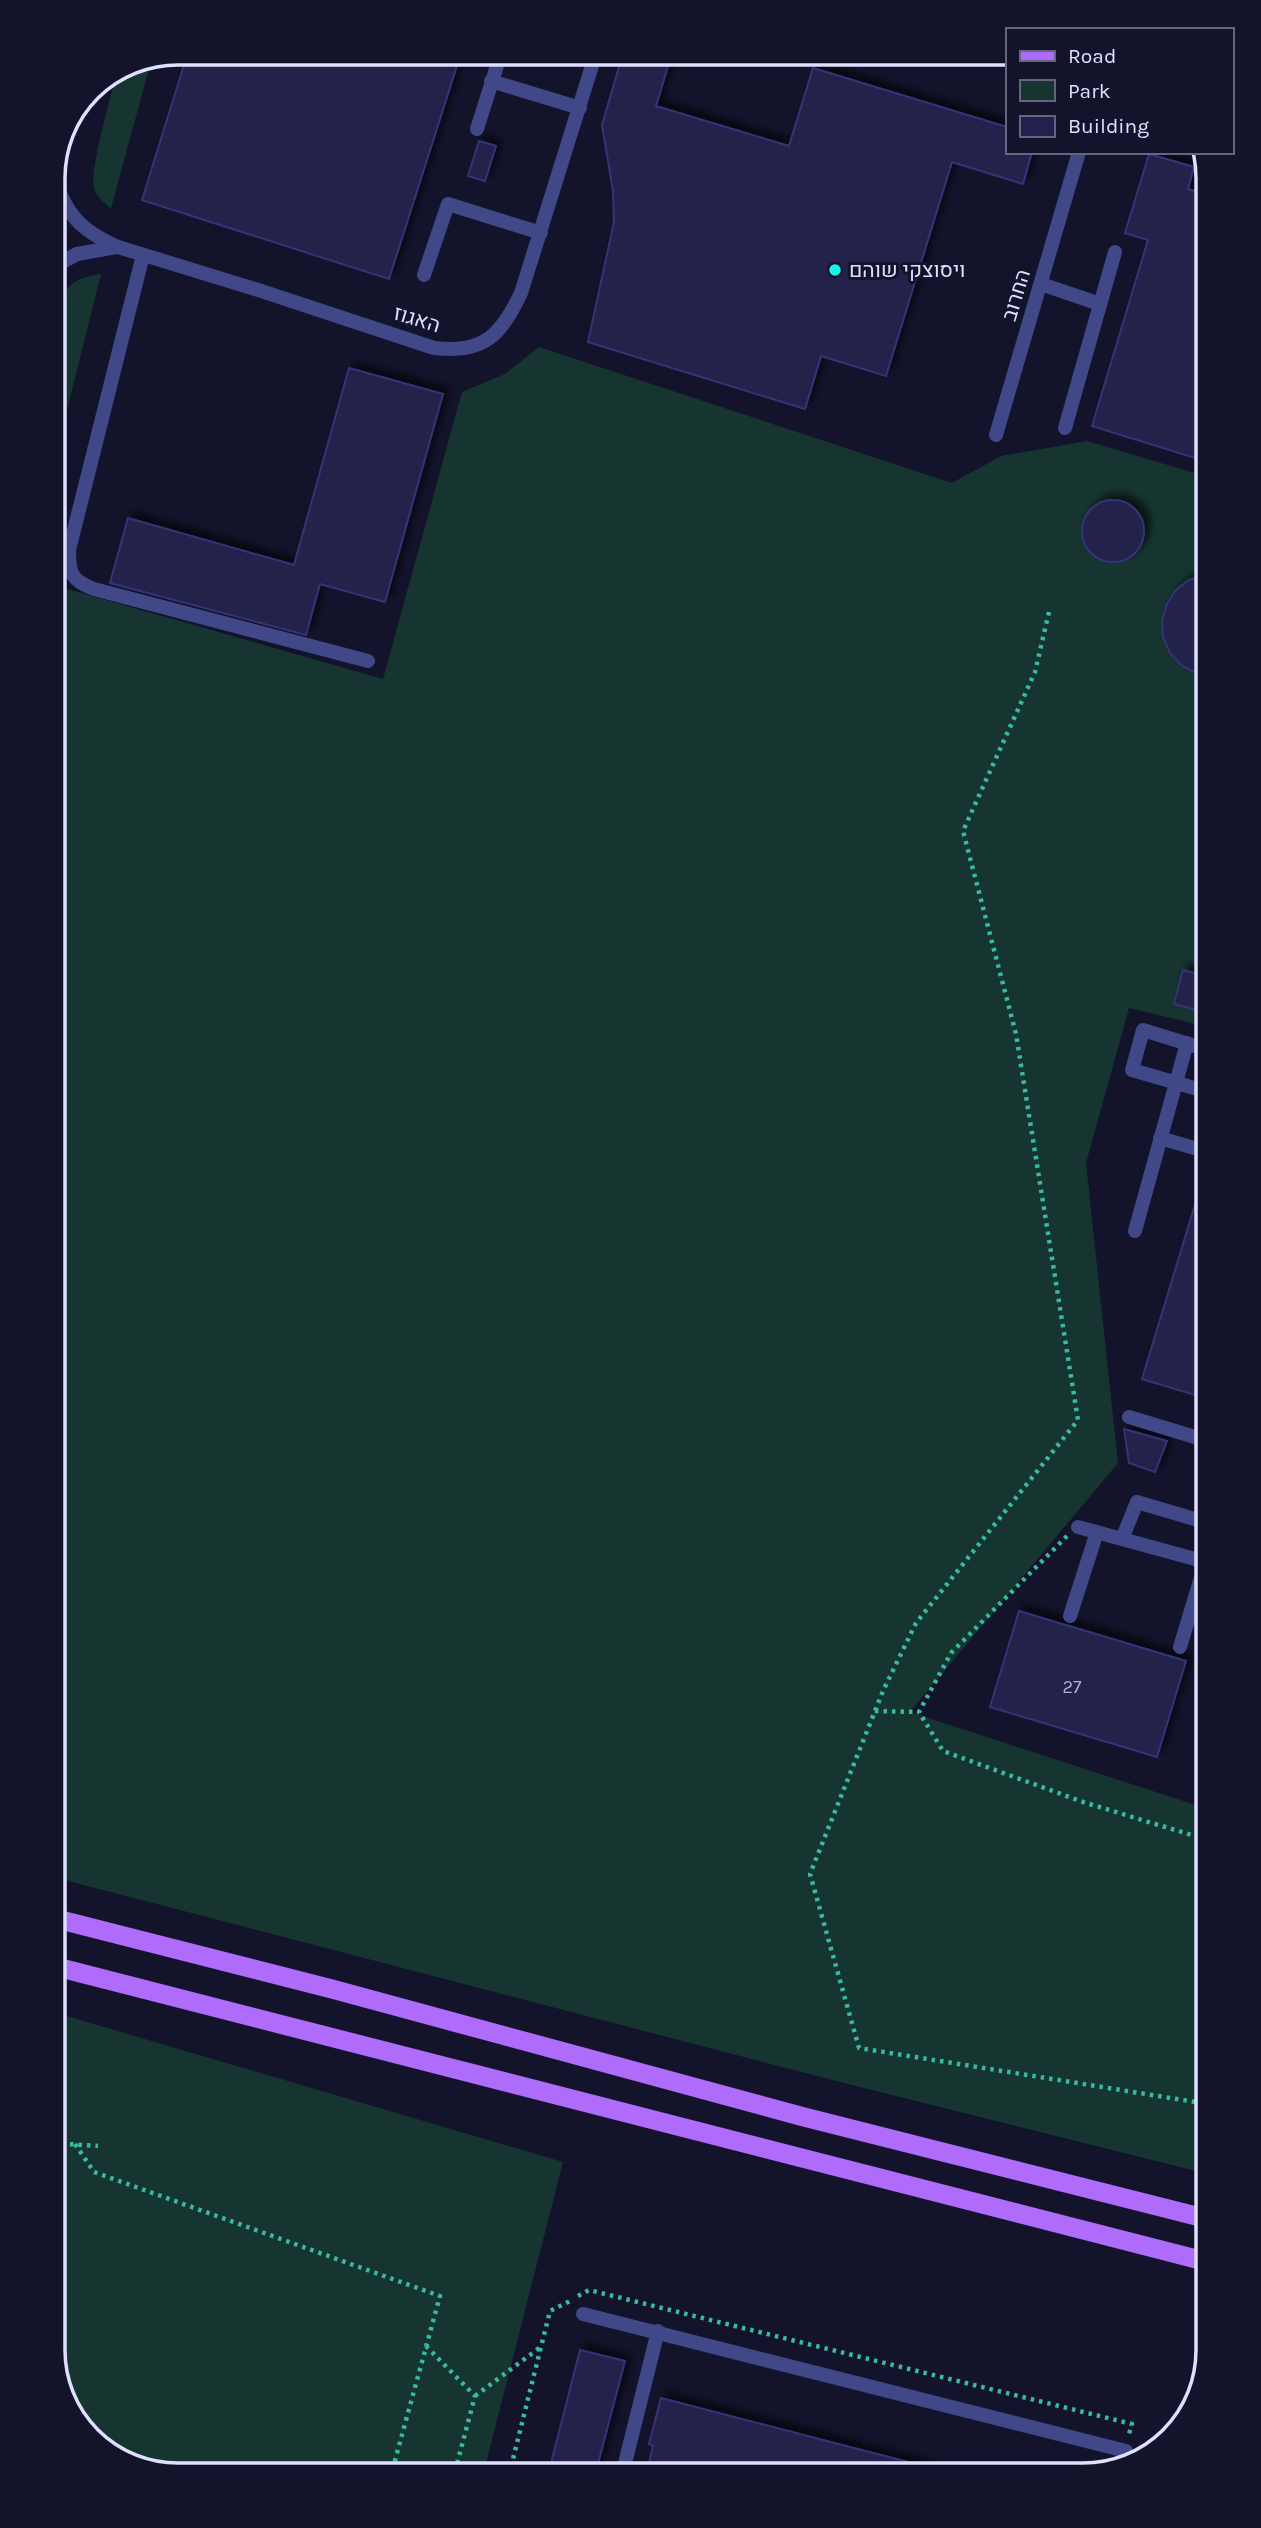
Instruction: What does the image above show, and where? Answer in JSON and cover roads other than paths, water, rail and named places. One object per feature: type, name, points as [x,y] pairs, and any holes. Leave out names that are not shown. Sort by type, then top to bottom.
[{"type":"main road","points":[[65,1922],[346,1993],[790,2113],[1196,2216]]},
{"type":"main road","points":[[65,1969],[1196,2259]]},
{"type":"street","points":[[477,129],[497,65]]},
{"type":"street","name":"האגוז","points":[[65,205],[81,226],[98,239],[118,247],[434,348],[452,350],[478,344],[496,335],[510,316],[521,293],[593,65]]},
{"type":"street","points":[[491,81],[580,108]]},
{"type":"street","name":"החרוב","points":[[996,435],[1080,154]]},
{"type":"street","points":[[424,275],[448,204],[541,233]]},
{"type":"street","points":[[65,260],[77,254],[118,247]]},
{"type":"street","points":[[1065,428],[1115,252]]},
{"type":"street","points":[[143,255],[69,550],[69,569],[77,583],[94,589],[368,661]]},
{"type":"street","points":[[1041,284],[1100,304]]},
{"type":"street","points":[[1196,1045],[1143,1030],[1132,1070],[1196,1088]]},
{"type":"street","points":[[1135,1231],[1187,1043]]},
{"type":"street","points":[[1160,1138],[1196,1148]]},
{"type":"street","points":[[1129,1417],[1196,1437]]},
{"type":"street","points":[[1122,1539],[1138,1502],[1196,1515]]},
{"type":"street","points":[[1078,1527],[1196,1556]]},
{"type":"street","points":[[1070,1616],[1097,1532]]},
{"type":"street","points":[[1180,1647],[1196,1594]]},
{"type":"street","points":[[583,2314],[1126,2451],[1125,2455]]},
{"type":"street","points":[[625,2463],[658,2331]]},
{"type":"place","name":"ויסוצקי שוהם","points":[[835,270]]}]
